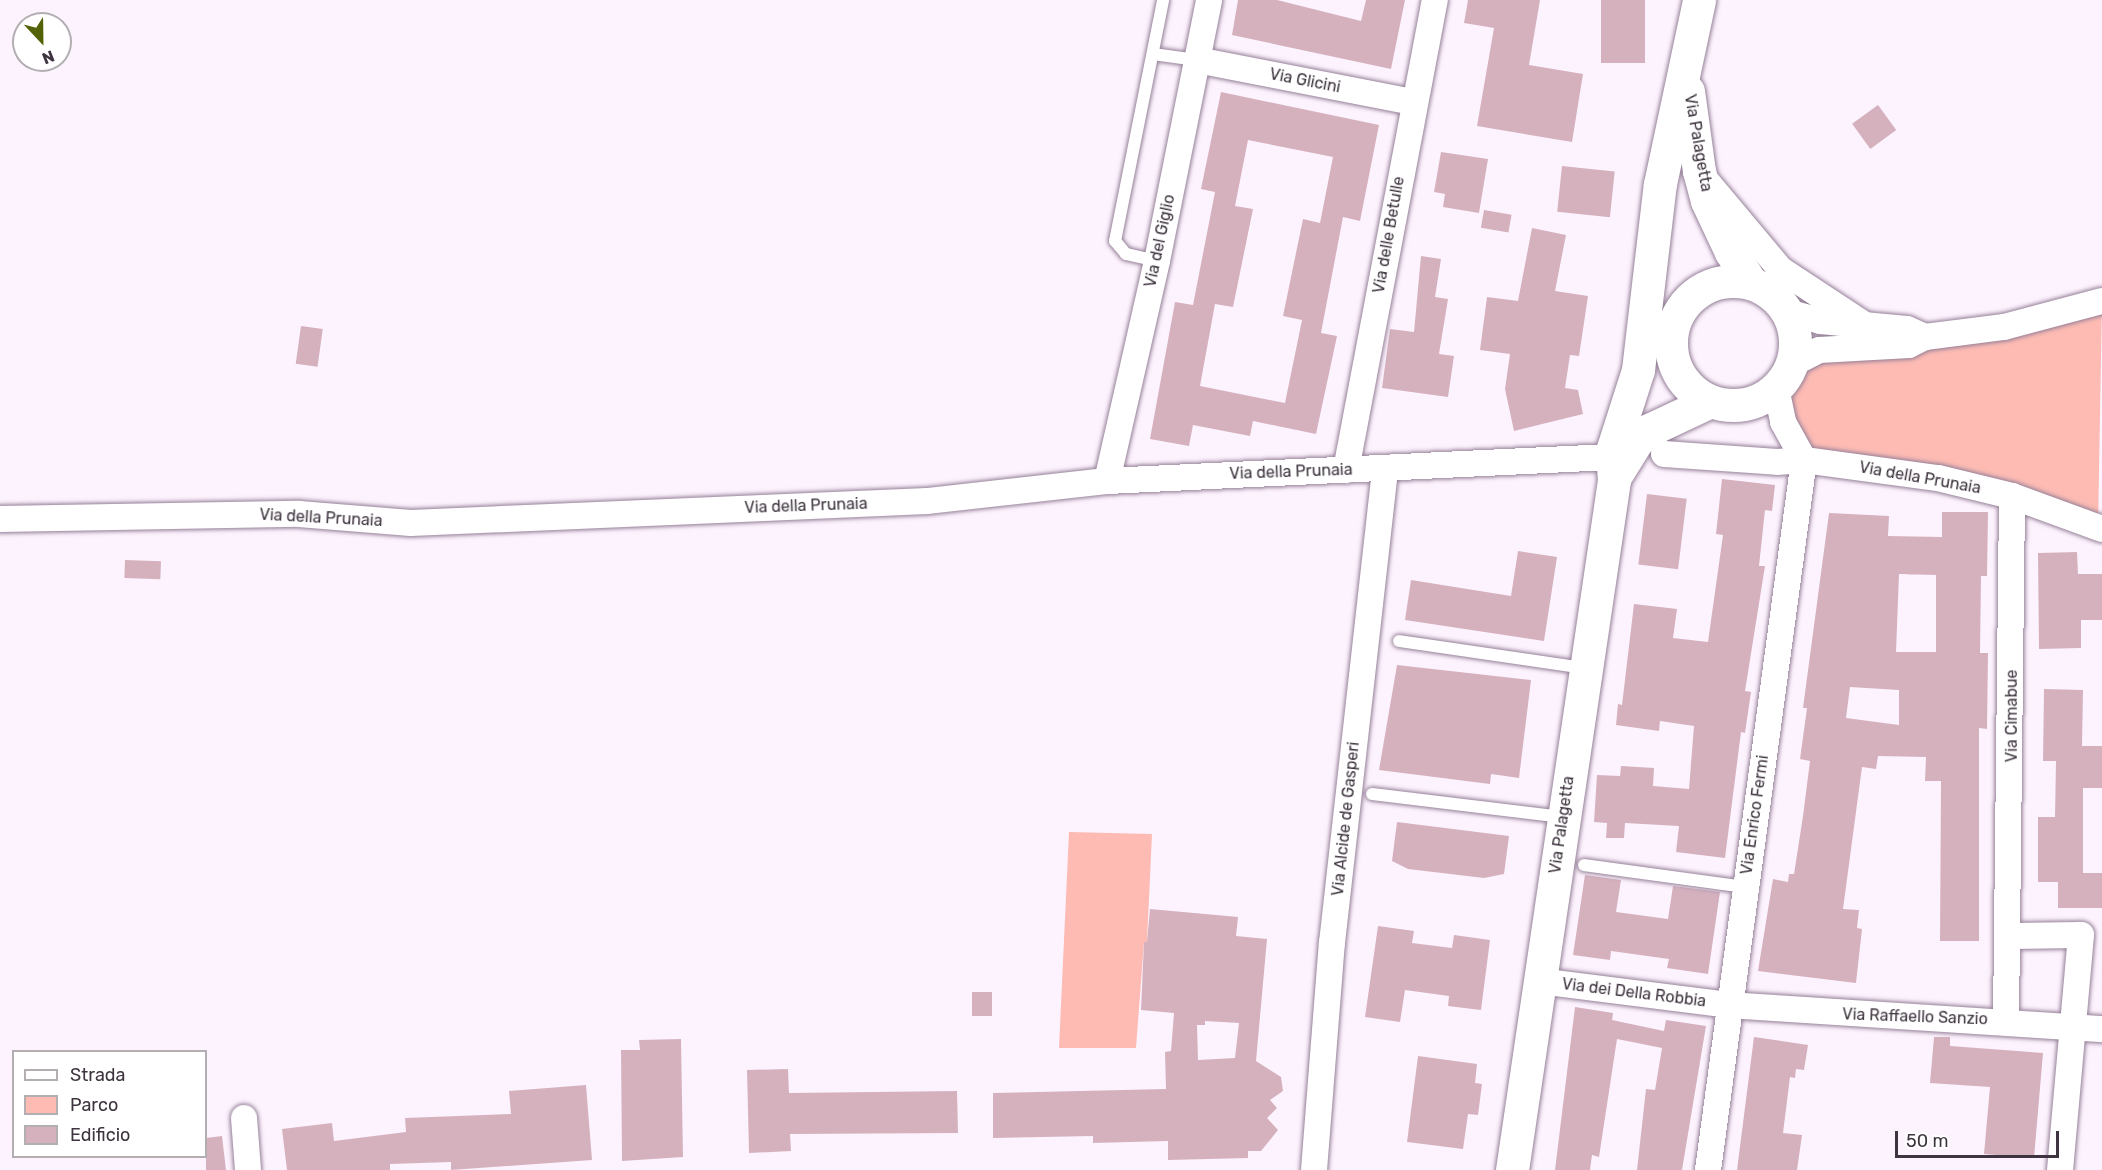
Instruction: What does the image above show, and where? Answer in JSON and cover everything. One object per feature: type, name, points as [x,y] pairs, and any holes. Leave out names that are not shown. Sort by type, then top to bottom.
[{"type":"street","name":"Via del Giglio","points":[[1107,481],[1157,261],[1209,0]]},
{"type":"street","name":"Via delle Betulle","points":[[1346,470],[1435,0]]},
{"type":"street","name":"Via Palagetta","points":[[1512,1170],[1613,460],[1638,370],[1660,184],[1699,0]]},
{"type":"street","name":"Via Glicini","points":[[1197,60],[1414,102]]},
{"type":"street","name":"Via Palagetta","points":[[1686,64],[1699,171],[1717,222],[1751,283],[1771,294],[1787,312]]},
{"type":"street","points":[[1699,171],[1780,269],[1868,327]]},
{"type":"street","name":"Via Palagetta","points":[[1613,460],[1671,353],[1675,319],[1652,244]]},
{"type":"street","points":[[1675,319],[1693,295],[1706,287],[1720,282],[1751,283]]},
{"type":"street","points":[[1671,353],[1685,382],[1711,401],[1741,404],[1820,350],[1909,345],[1925,337],[2004,327],[2102,301]]},
{"type":"street","points":[[1804,460],[1783,422],[1783,376],[1795,338],[1787,312],[1868,327],[1907,329],[1925,337]]},
{"type":"street","name":"Via Palagetta","points":[[1613,460],[1649,430],[1711,401]]},
{"type":"street","name":"Via della Prunaia","points":[[1664,454],[1777,462],[1804,460],[1938,478],[2012,496],[2102,529]]},
{"type":"street","name":"Via della Prunaia","points":[[0,519],[299,514],[411,523],[928,501],[1107,481],[1613,460]]},
{"type":"street","name":"Via Enrico Fermi","points":[[1708,1170],[1744,887],[1804,460]]},
{"type":"street","name":"Via Alcide de Gasperi","points":[[1314,1170],[1332,943],[1385,469]]},
{"type":"street","name":"Via Cimabue","points":[[2006,1020],[2010,936],[2012,496]]},
{"type":"street","points":[[2010,936],[2081,935],[2060,1170]]},
{"type":"street","name":"Via dei Della Robbia","points":[[1539,981],[1729,1005]]},
{"type":"street","name":"Via Raffaello Sanzio","points":[[1729,1005],[1884,1017],[2006,1020],[2102,1029]]},
{"type":"street","points":[[244,1118],[248,1170]]},
{"type":"lane","points":[[1157,261],[1126,255],[1115,241],[1164,0]]},
{"type":"lane","points":[[1153,54],[1197,60]]},
{"type":"lane","points":[[1399,641],[1584,668]]},
{"type":"lane","points":[[1372,794],[1563,817]]},
{"type":"lane","points":[[1584,865],[1744,887]]},
{"type":"green space","points":[[2102,301],[2098,528],[1804,460],[1776,388],[1790,365]]},
{"type":"green space","points":[[1069,832],[1152,834],[1147,942],[1144,942],[1136,1048],[1059,1048]]},
{"type":"building","points":[[1238,0],[1277,0],[1361,21],[1366,0],[1405,0],[1391,69],[1232,35]]},
{"type":"building","points":[[1468,0],[1540,0],[1529,65],[1583,74],[1572,142],[1477,126],[1494,28],[1464,23]]},
{"type":"building","points":[[1601,0],[1645,0],[1645,63],[1601,63]]},
{"type":"building","points":[[1221,92],[1379,125],[1360,221],[1343,217],[1321,333],[1337,336],[1316,434],[1253,421],[1250,436],[1193,425],[1189,446],[1150,439],[1175,302],[1193,305],[1215,192],[1201,189]],"holes":[[[1248,140],[1333,157],[1320,223],[1303,219],[1283,316],[1302,320],[1285,403],[1200,386],[1215,304],[1233,307],[1253,209],[1235,206]]]},
{"type":"building","points":[[1878,105],[1896,130],[1870,149],[1852,124]]},
{"type":"building","points":[[1441,152],[1488,159],[1479,213],[1443,207],[1445,194],[1434,192]]},
{"type":"building","points":[[1562,166],[1615,172],[1610,217],[1557,212]]},
{"type":"building","points":[[1484,210],[1512,215],[1508,233],[1481,228]]},
{"type":"building","points":[[1532,228],[1566,235],[1555,291],[1588,296],[1579,356],[1570,355],[1565,388],[1578,390],[1583,414],[1514,431],[1505,389],[1510,354],[1480,350],[1487,297],[1518,301]]},
{"type":"building","points":[[1421,256],[1441,259],[1435,297],[1448,299],[1439,354],[1454,356],[1448,397],[1382,388],[1390,329],[1414,332]]},
{"type":"building","points":[[301,326],[323,329],[317,367],[296,364]]},
{"type":"building","points":[[1722,479],[1775,485],[1772,511],[1765,510],[1759,566],[1765,566],[1745,691],[1751,692],[1745,733],[1741,732],[1725,858],[1676,852],[1679,826],[1625,823],[1624,838],[1606,838],[1607,823],[1594,822],[1597,775],[1620,776],[1621,766],[1654,768],[1653,786],[1689,789],[1694,726],[1660,721],[1659,731],[1616,725],[1618,704],[1622,705],[1634,604],[1677,609],[1673,638],[1708,642],[1723,535],[1716,534]]},
{"type":"building","points":[[1647,494],[1687,499],[1678,569],[1638,564]]},
{"type":"building","points":[[1942,512],[1988,512],[1987,576],[1981,576],[1980,653],[1988,653],[1987,729],[1979,728],[1979,941],[1940,941],[1941,781],[1925,781],[1926,757],[1878,756],[1876,769],[1862,767],[1843,909],[1859,910],[1857,928],[1862,929],[1856,983],[1758,971],[1773,879],[1788,882],[1789,874],[1794,874],[1803,816],[1810,761],[1800,759],[1807,708],[1803,708],[1829,513],[1889,516],[1888,536],[1942,537]],"holes":[[[1899,574],[1936,575],[1936,652],[1896,652]],[[1850,687],[1899,690],[1899,725],[1846,718]]]},
{"type":"building","points":[[1518,551],[1557,557],[1544,641],[1405,620],[1411,580],[1511,596]]},
{"type":"building","points":[[2077,552],[2078,574],[2102,574],[2102,620],[2081,620],[2081,648],[2039,649],[2038,553]]},
{"type":"building","points":[[125,560],[161,561],[160,579],[124,578]]},
{"type":"building","points":[[1397,665],[1531,680],[1519,778],[1491,774],[1490,784],[1379,770]]},
{"type":"building","points":[[2044,689],[2083,690],[2082,746],[2102,746],[2102,788],[2083,788],[2083,873],[2102,873],[2102,908],[2058,908],[2058,882],[2038,882],[2038,817],[2055,817],[2056,761],[2043,761]]},
{"type":"building","points":[[1397,822],[1509,836],[1504,874],[1484,878],[1408,869],[1392,861]]},
{"type":"building","points":[[1585,875],[1621,880],[1616,912],[1668,919],[1673,886],[1720,892],[1708,974],[1667,968],[1669,959],[1611,951],[1610,960],[1573,955]]},
{"type":"building","points":[[1150,909],[1238,917],[1236,936],[1267,939],[1256,1061],[1281,1077],[1283,1091],[1270,1100],[1277,1108],[1267,1118],[1278,1130],[1261,1151],[1248,1151],[1248,1158],[1168,1160],[1168,1141],[1093,1143],[1093,1136],[993,1138],[993,1093],[1166,1089],[1165,1052],[1171,1051],[1174,1013],[1141,1010],[1144,942],[1147,942]],"holes":[[[1205,1021],[1239,1023],[1235,1058],[1198,1060],[1197,1025],[1205,1025]]]},
{"type":"building","points":[[1378,926],[1414,931],[1412,943],[1452,948],[1454,935],[1490,940],[1481,1010],[1448,1006],[1449,996],[1405,990],[1400,1022],[1365,1017]]},
{"type":"building","points":[[972,992],[992,992],[992,1016],[972,1016]]},
{"type":"building","points":[[1575,1007],[1613,1013],[1612,1020],[1664,1031],[1666,1020],[1706,1026],[1682,1170],[1637,1170],[1646,1089],[1655,1090],[1662,1048],[1617,1039],[1599,1157],[1592,1155],[1590,1170],[1555,1170]]},
{"type":"building","points":[[1754,1037],[1808,1045],[1804,1070],[1796,1069],[1795,1078],[1790,1077],[1783,1133],[1802,1135],[1797,1170],[1737,1170]]},
{"type":"building","points":[[1934,1037],[1950,1037],[1950,1046],[2043,1053],[2034,1158],[1984,1154],[1990,1087],[1930,1083]]},
{"type":"building","points":[[681,1039],[683,1157],[622,1161],[621,1050],[640,1050],[639,1040]]},
{"type":"building","points":[[1418,1056],[1477,1064],[1475,1083],[1482,1084],[1478,1115],[1468,1114],[1463,1149],[1407,1142]]},
{"type":"building","points":[[788,1069],[789,1093],[957,1091],[958,1133],[790,1134],[791,1151],[749,1153],[747,1070]]},
{"type":"building","points":[[586,1085],[592,1160],[451,1170],[451,1162],[390,1164],[390,1170],[287,1170],[282,1129],[332,1123],[334,1141],[406,1132],[405,1118],[511,1114],[509,1091]]},
{"type":"building","points":[[222,1136],[226,1170],[206,1170],[207,1138]]}]
